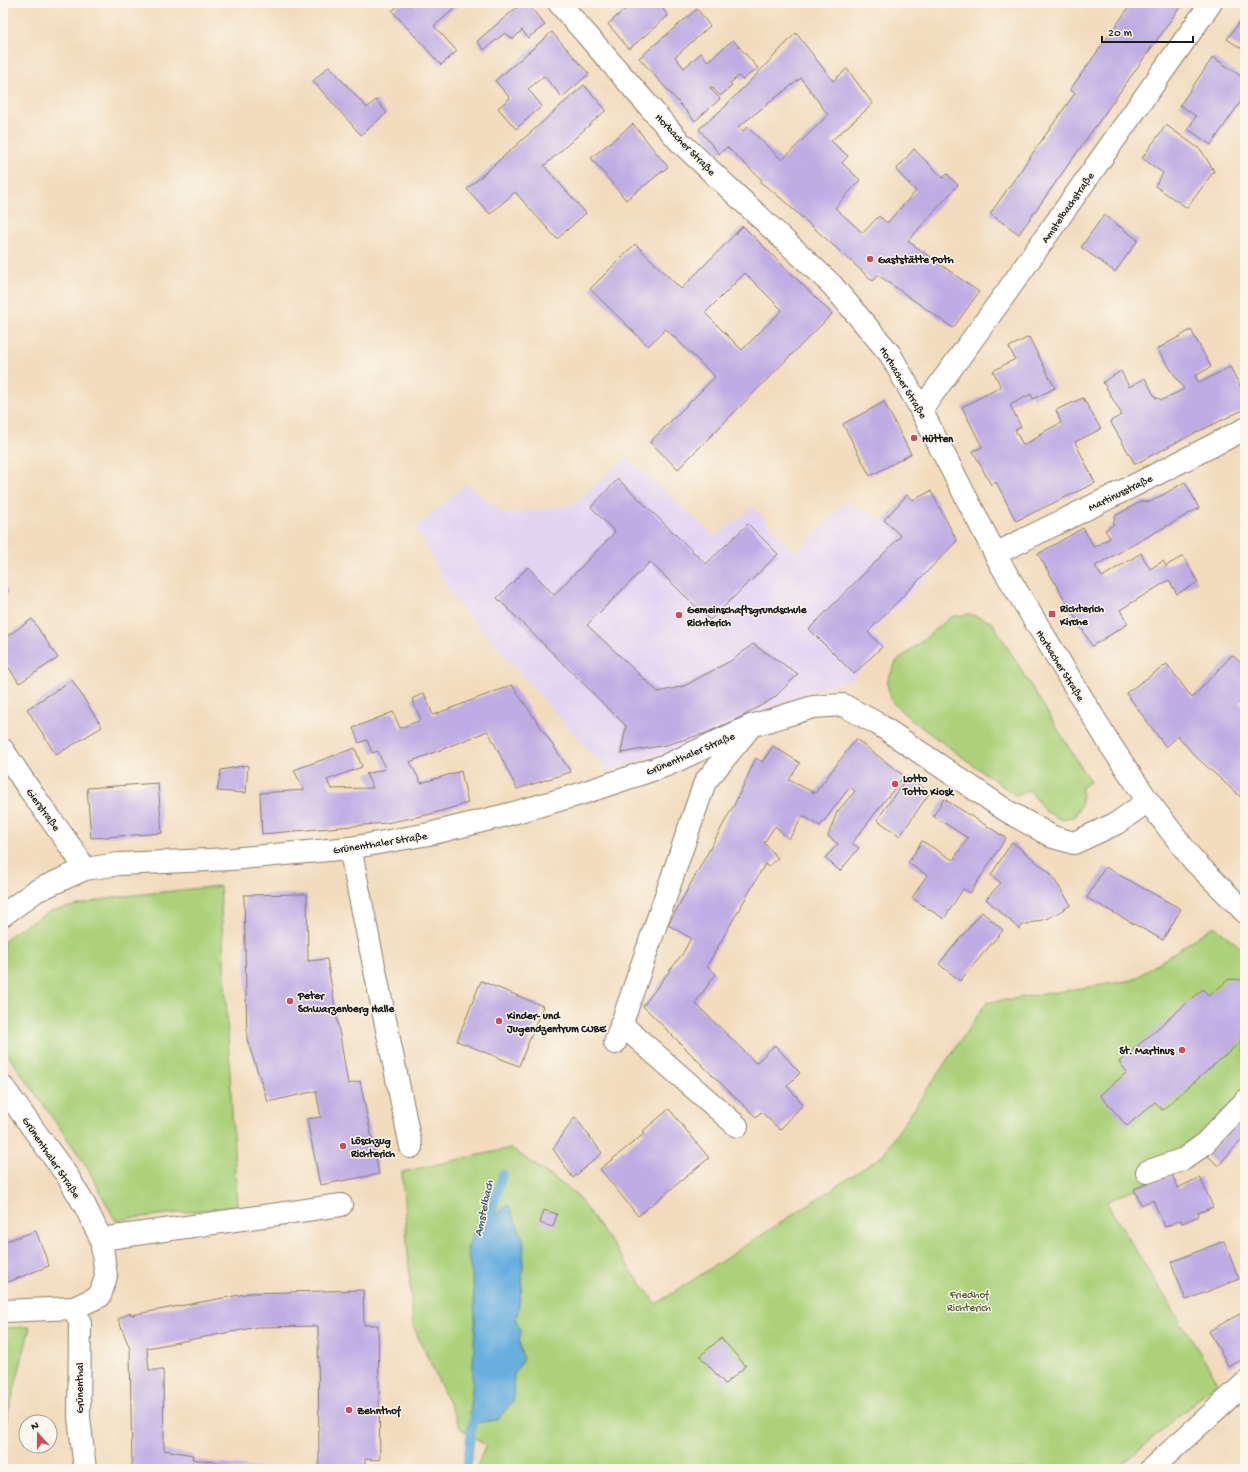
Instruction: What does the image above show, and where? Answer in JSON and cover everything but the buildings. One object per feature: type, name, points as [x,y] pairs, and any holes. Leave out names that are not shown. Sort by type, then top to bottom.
[{"type":"street","name":"Horbacher Straße","points":[[559,3],[680,142],[832,285],[890,354],[921,410],[995,554],[1111,746],[1148,801],[1193,860],[1245,912]]},
{"type":"street","name":"Amstelbachstraße","points":[[921,410],[1011,286],[1211,3]]},
{"type":"street","name":"Martinusstraße","points":[[995,554],[1245,429]]},
{"type":"street","name":"Grünenthaler Straße","points":[[3,915],[36,891],[85,869],[120,864],[231,859],[350,848],[429,834],[506,815],[577,795],[666,765],[751,726],[813,706],[843,705],[878,724],[1007,811],[1053,837],[1074,843],[1117,823],[1148,801]]},
{"type":"street","name":"Grünenthaler Straße","points":[[737,1126],[618,1034],[705,782],[751,726]]},
{"type":"street","name":"Gierstraße","points":[[3,750],[29,789],[74,850],[85,869]]},
{"type":"street","points":[[350,848],[411,1147]]},
{"type":"street","name":"Grünenthaler Straße","points":[[3,1087],[68,1177],[85,1206],[100,1239],[106,1276],[100,1296],[74,1308],[3,1311]]},
{"type":"street","points":[[1147,1172],[1184,1159],[1203,1145],[1245,1101]]},
{"type":"street","points":[[100,1239],[341,1205]]},
{"type":"street","name":"Grünenthal","points":[[74,1308],[80,1323],[80,1417],[85,1469]]},
{"type":"street","points":[[1151,1469],[1245,1383]]},
{"type":"shaded area","name":"Gemeinschaftsgrundschule Richterich","points":[[626,457],[716,537],[753,507],[796,553],[846,502],[884,520],[935,570],[872,633],[886,648],[852,679],[793,697],[714,735],[608,772],[452,597],[426,545],[415,529],[467,483],[504,515],[572,505]]},
{"type":"green space","points":[[969,614],[992,622],[1090,782],[1082,787],[1082,803],[1074,817],[1060,819],[1045,811],[1030,790],[1016,796],[910,719],[891,701],[887,682],[896,662],[951,617]]},
{"type":"green space","points":[[220,886],[237,1206],[115,1220],[86,1165],[3,1048],[3,942],[16,931],[51,911],[115,897]]},
{"type":"green space","name":"Friedhof Richterich","points":[[1214,926],[1245,951],[1245,1111],[1186,1165],[1106,1202],[1218,1382],[1117,1469],[476,1469],[486,1445],[461,1429],[413,1326],[402,1172],[511,1148],[575,1193],[656,1304],[881,1157],[986,1003],[1133,980]]},
{"type":"green space","points":[[30,1327],[3,1434],[3,1328]]},
{"type":"water","points":[[490,1202],[498,1203],[495,1216],[508,1204],[524,1241],[522,1287],[516,1320],[521,1332],[519,1341],[523,1360],[514,1374],[513,1401],[497,1420],[474,1423],[470,1415],[475,1321],[473,1283],[467,1249],[482,1211]]},
{"type":"waterway","name":"Amstelbach","points":[[491,1213],[503,1174]]},
{"type":"waterway","name":"Amstelbach","points":[[467,1469],[471,1430],[476,1411]]},
{"type":"place","name":"Gaststätte Poth","points":[[870,259]]},
{"type":"place","name":"Hütten","points":[[914,438]]},
{"type":"place","name":"Richterich Kirche","points":[[1052,614]]},
{"type":"place","name":"Gemeinschaftsgrundschule Richterich","points":[[679,615]]},
{"type":"place","name":"Lotto Totto Kiosk","points":[[895,784]]},
{"type":"place","name":"Peter Schwarzenberg Halle","points":[[290,1001]]},
{"type":"place","name":"Kinder- und Jugendzentrum CUBE","points":[[499,1021]]},
{"type":"place","name":"St. Martinus","points":[[1182,1050]]},
{"type":"place","name":"Löschzug Richterich","points":[[343,1146]]},
{"type":"place","name":"Zehnthof","points":[[349,1410]]}]
